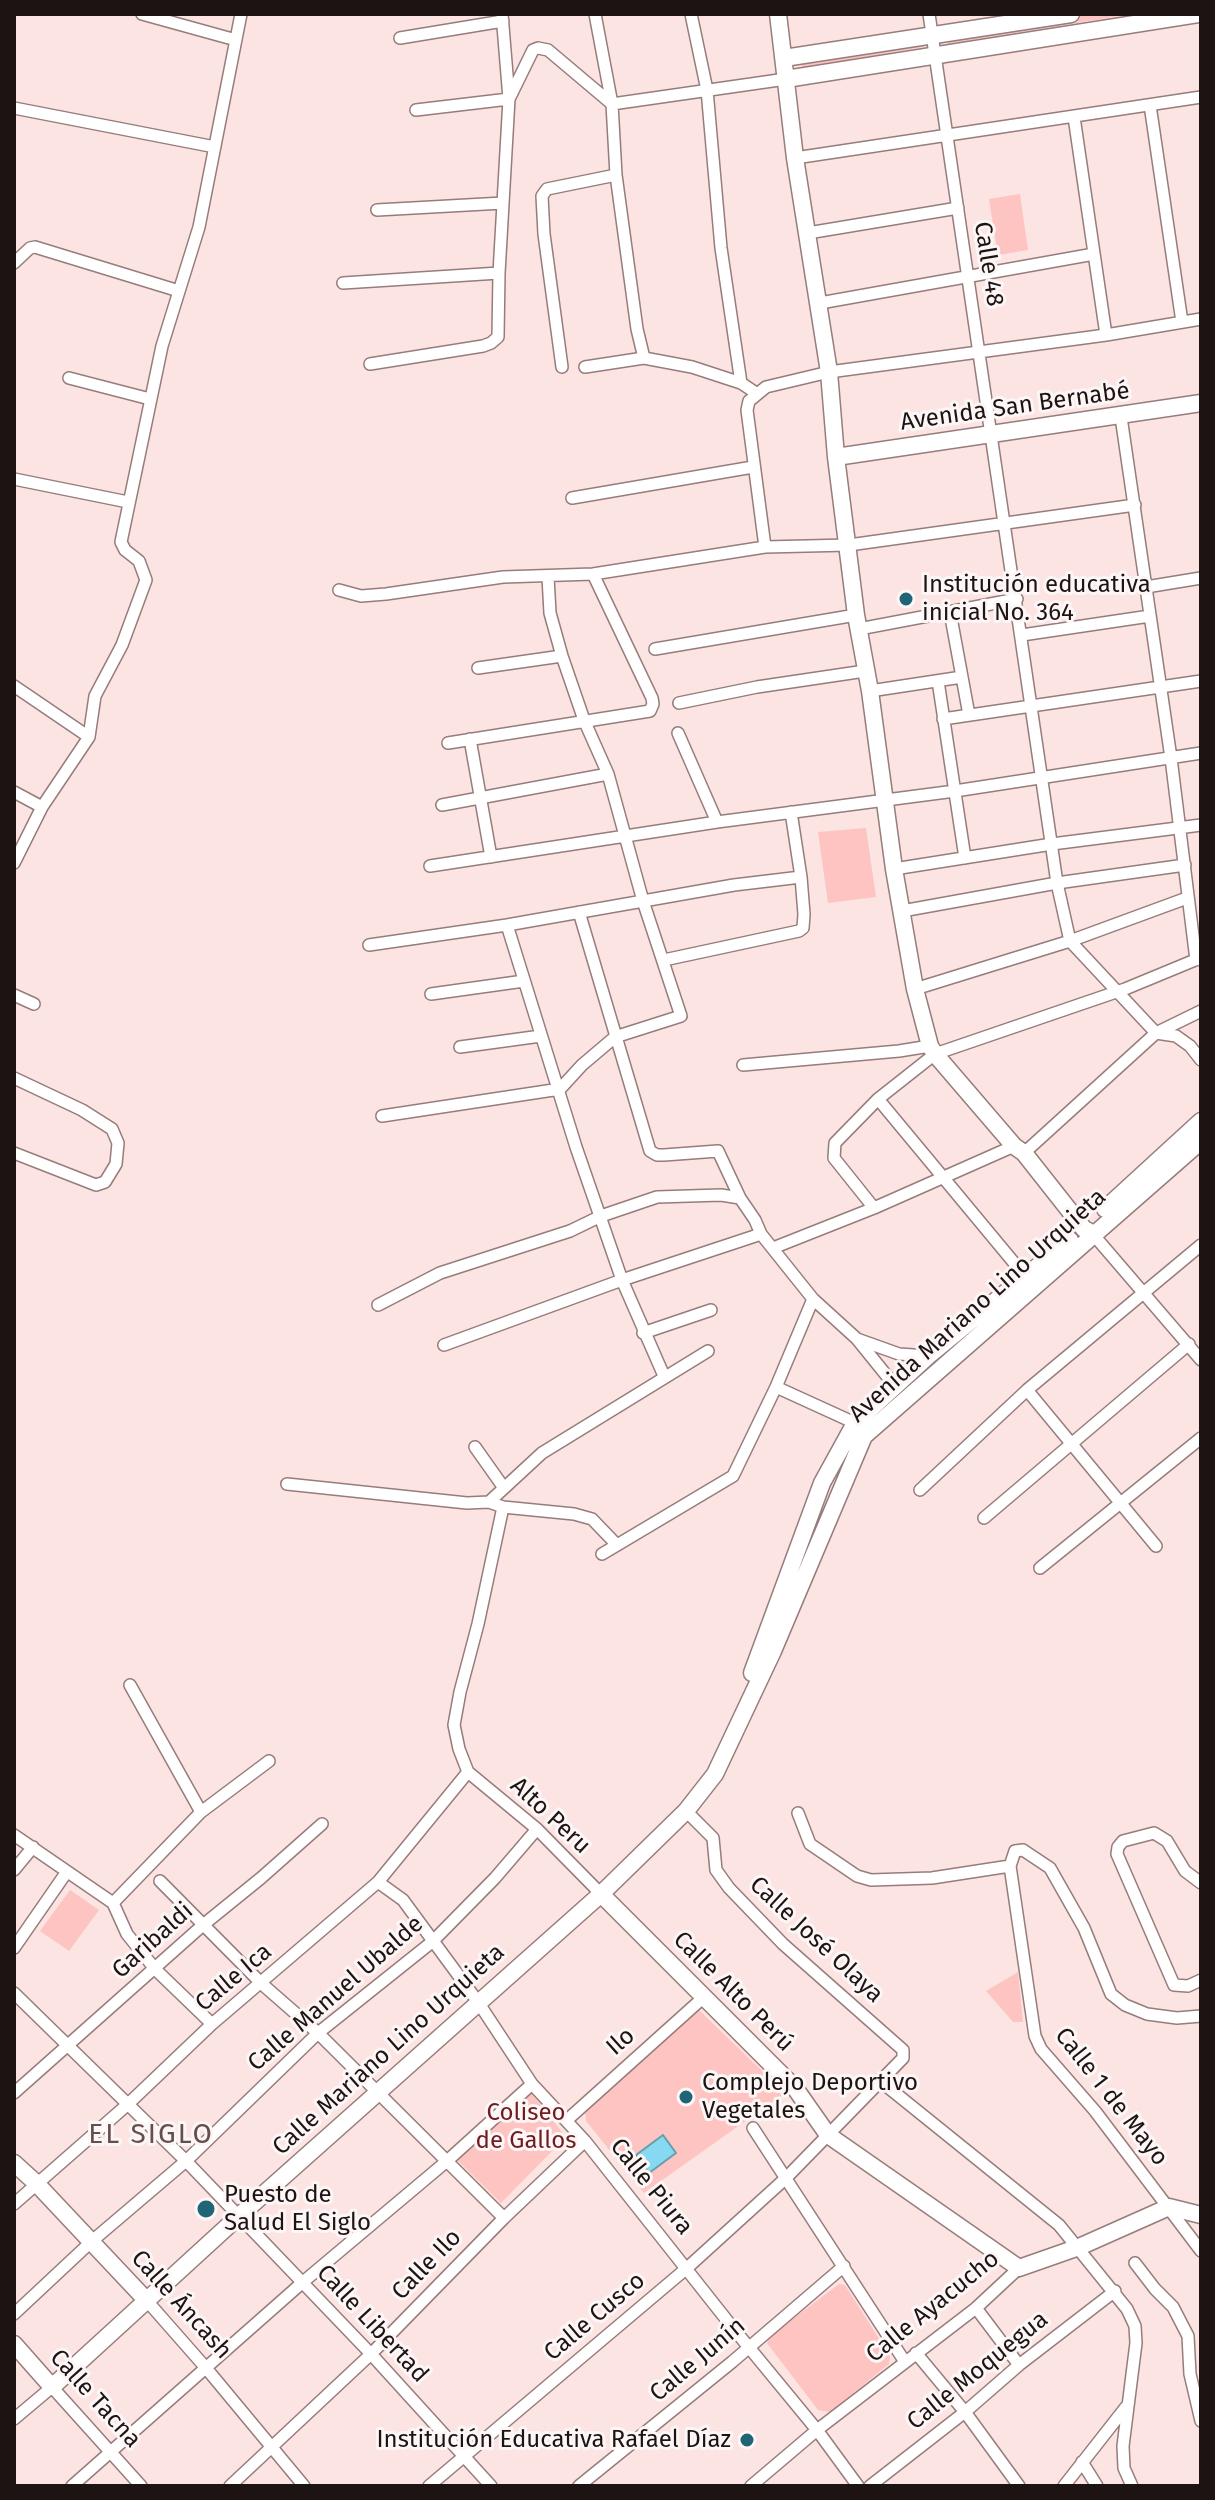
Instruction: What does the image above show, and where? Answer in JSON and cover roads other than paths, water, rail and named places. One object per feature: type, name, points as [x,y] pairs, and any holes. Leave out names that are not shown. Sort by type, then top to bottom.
[{"type":"street","points":[[142,14],[236,40]]},
{"type":"street","points":[[14,863],[42,807],[89,737],[95,696],[122,645],[146,580],[139,561],[125,550],[121,542],[144,441],[150,399],[199,227],[241,14]]},
{"type":"street","points":[[595,14],[612,104],[616,175],[637,329],[644,358]]},
{"type":"street","points":[[691,14],[707,90],[721,248],[741,383]]},
{"type":"street","points":[[778,14],[795,158],[820,303],[836,457],[894,869],[915,989],[932,1050],[1201,1360]]},
{"type":"street","name":"Calle 48","points":[[929,14],[1057,883],[1070,941]]},
{"type":"street","points":[[784,58],[1071,14]]},
{"type":"street","points":[[509,99],[533,50],[538,48],[548,50],[612,104],[1035,39],[1125,20],[1198,14]]},
{"type":"street","points":[[370,364],[491,343],[499,334],[499,273],[509,99],[503,18],[400,38]]},
{"type":"street","points":[[1032,20],[1035,39]]},
{"type":"street","points":[[795,158],[1201,97]]},
{"type":"street","points":[[416,110],[509,99]]},
{"type":"street","points":[[1150,105],[1182,322]]},
{"type":"street","points":[[14,108],[215,147]]},
{"type":"street","points":[[1074,117],[1106,335]]},
{"type":"street","points":[[562,367],[544,234],[542,196],[547,189],[616,175]]},
{"type":"street","points":[[377,210],[503,203]]},
{"type":"street","points":[[808,233],[958,208]]},
{"type":"street","points":[[14,263],[35,247],[179,291]]},
{"type":"street","points":[[820,303],[1094,254]]},
{"type":"street","points":[[343,283],[499,273]]},
{"type":"street","points":[[765,547],[747,410],[749,401],[766,387],[829,372],[1106,335],[1201,319]]},
{"type":"street","points":[[585,367],[644,358],[669,361],[741,383],[756,393]]},
{"type":"street","points":[[69,378],[150,399]]},
{"type":"street","name":"Avenida San Bernabé","points":[[836,457],[1201,403]]},
{"type":"street","points":[[743,1065],[932,1050],[1116,992],[1199,959],[1187,898],[1171,758],[1121,417]]},
{"type":"street","points":[[572,498],[753,467]]},
{"type":"street","points":[[14,479],[128,502]]},
{"type":"street","points":[[339,590],[361,596],[503,577],[593,574],[765,547],[849,545],[1135,505]]},
{"type":"street","points":[[448,743],[650,711],[653,704],[593,574]]},
{"type":"street","points":[[382,1116],[560,1089],[615,1037],[681,1016],[643,901],[608,774],[584,720],[562,656],[550,613],[548,577]]},
{"type":"street","points":[[1146,587],[1201,578]]},
{"type":"street","points":[[655,649],[950,612],[1017,599]]},
{"type":"street","points":[[950,612],[969,715]]},
{"type":"street","points":[[1022,635],[1150,616]]},
{"type":"street","points":[[478,668],[562,656]]},
{"type":"street","points":[[679,703],[757,687],[865,671]]},
{"type":"street","points":[[870,691],[962,677]]},
{"type":"street","points":[[938,681],[965,858]]},
{"type":"street","points":[[943,719],[1201,681]]},
{"type":"street","points":[[14,686],[89,737]]},
{"type":"street","points":[[678,733],[717,822]]},
{"type":"street","points":[[470,739],[491,857]]},
{"type":"street","points":[[430,866],[1201,753]]},
{"type":"street","points":[[442,805],[608,774]]},
{"type":"street","points":[[14,792],[42,807]]},
{"type":"street","points":[[664,960],[799,931],[804,924],[801,877],[791,812]]},
{"type":"street","points":[[894,869],[1201,825]]},
{"type":"street","points":[[902,911],[1057,883],[1185,865]]},
{"type":"street","points":[[369,945],[507,925],[734,885],[801,877]]},
{"type":"street","points":[[915,989],[1070,941],[1187,898]]},
{"type":"street","points":[[579,912],[650,1151],[657,1155],[718,1151],[761,1234],[813,1299],[857,1339],[895,1386]]},
{"type":"street","points":[[507,925],[576,1147],[622,1280],[664,1376]]},
{"type":"street","points":[[1070,941],[1156,1033],[1176,1036],[1190,1046],[1201,1060]]},
{"type":"street","points":[[431,994],[524,981]]},
{"type":"street","points":[[14,995],[34,1004]]},
{"type":"street","points":[[773,1248],[1019,1149],[1156,1033],[1201,1011]]},
{"type":"street","points":[[460,1047],[541,1036]]},
{"type":"street","points":[[874,1208],[832,1154],[839,1138],[932,1050]]},
{"type":"street","points":[[14,1078],[82,1110],[112,1129],[118,1143],[118,1153],[108,1177],[96,1185],[14,1153]]},
{"type":"street","points":[[878,1099],[1025,1276]]},
{"type":"street","name":"Avenida Mariano Lino Urquieta","points":[[735,1731],[773,1651],[864,1436],[1088,1231],[1201,1121]]},
{"type":"street","name":"Avenida Mariano Lino Urquieta","points":[[735,1731],[755,1664],[822,1483],[855,1423],[928,1356],[1025,1276],[1088,1231],[1201,1141]]},
{"type":"street","points":[[378,1305],[440,1273],[570,1231],[601,1216],[657,1197],[721,1195],[740,1198]]},
{"type":"street","points":[[444,1345],[622,1280],[761,1234]]},
{"type":"street","points":[[920,1490],[1027,1390],[1201,1245]]},
{"type":"street","points":[[602,1554],[733,1476],[776,1387],[813,1299]]},
{"type":"street","points":[[643,1333],[711,1310]]},
{"type":"street","points":[[857,1339],[899,1354],[928,1356]]},
{"type":"street","points":[[984,1518],[1189,1344]]},
{"type":"street","points":[[489,1502],[542,1453],[708,1351]]},
{"type":"street","points":[[776,1387],[855,1423]]},
{"type":"street","points":[[1027,1390],[1156,1546]]},
{"type":"street","points":[[1040,1568],[1201,1438]]},
{"type":"street","points":[[475,1447],[504,1488]]},
{"type":"street","points":[[287,1484],[467,1503],[489,1502],[503,1507],[574,1514],[592,1519],[617,1545]]},
{"type":"street","points":[[468,1772],[454,1725],[503,1507]]},
{"type":"street","points":[[130,1685],[201,1812]]},
{"type":"street","name":"Calle Mariano Lino Urquieta","points":[[14,2419],[601,1894],[686,1811],[715,1774],[735,1731]]},
{"type":"street","points":[[113,1903],[201,1812],[269,1761]]},
{"type":"street","name":"Alto Peru","points":[[468,1772],[537,1829],[601,1894]]},
{"type":"street","name":"Calle Ica","points":[[14,2204],[127,2105],[212,2024],[378,1882],[468,1772]]},
{"type":"street","name":"Calle José Olaya","points":[[686,1811],[713,1838],[716,1870],[729,1888],[783,1944],[904,2054]]},
{"type":"street","points":[[798,1813],[810,1844],[857,1876],[871,1880],[932,1878],[1010,1866],[1015,1851],[1023,1850],[1050,1868],[1084,1928],[1111,1994],[1125,2005],[1147,2014],[1177,2018],[1201,2016]]},
{"type":"street","name":"Garibaldi","points":[[14,2093],[322,1824]]},
{"type":"street","name":"Calle Manuel Ubalde","points":[[14,2314],[92,2241],[186,2161],[318,2033],[432,1942],[495,1878],[537,1829]]},
{"type":"street","points":[[1201,1883],[1185,1871],[1167,1841],[1154,1833],[1123,1841],[1118,1847],[1117,1854],[1174,1985],[1188,1986],[1201,1980]]},
{"type":"street","points":[[14,1835],[113,1903],[127,1934],[155,1969],[212,2024]]},
{"type":"street","points":[[14,1870],[33,1847]]},
{"type":"street","name":"Calle 1 de Mayo","points":[[1010,1866],[1035,2036],[1041,2049],[1095,2111],[1201,2251]]},
{"type":"street","points":[[14,1948],[66,1873]]},
{"type":"street","points":[[160,1881],[504,2218]]},
{"type":"street","name":"Calle Piura","points":[[378,1882],[403,1900],[478,2002],[532,2084],[585,2141],[817,2430],[858,2486]]},
{"type":"street","name":"Calle Alto Perú","points":[[601,1894],[795,2088],[828,2135],[1019,2268]]},
{"type":"street","name":"Calle Libertad","points":[[14,1993],[186,2161],[371,2354],[491,2486]]},
{"type":"street","name":"Ilo","points":[[567,2120],[705,1996]]},
{"type":"street","name":"Calle Cusco","points":[[429,2486],[687,2268],[786,2178],[904,2054]]},
{"type":"street","points":[[879,2080],[1059,2225],[1115,2291],[1135,2326],[1136,2343],[1123,2446],[1124,2468],[1132,2486]]},
{"type":"street","points":[[72,2486],[532,2084]]},
{"type":"street","points":[[753,2128],[905,2362]]},
{"type":"street","name":"Calle Ilo","points":[[230,2486],[371,2354],[504,2218],[585,2141]]},
{"type":"street","name":"Calle Áncash","points":[[14,2163],[148,2302],[304,2486]]},
{"type":"street","points":[[1169,2207],[1201,2215]]},
{"type":"street","name":"Calle Ayacucho","points":[[751,2486],[817,2430],[976,2308],[1019,2268],[1079,2247],[1169,2207]]},
{"type":"street","points":[[1135,2263],[1173,2307],[1188,2336],[1190,2374],[1201,2421]]},
{"type":"street","name":"Calle Junín","points":[[579,2486],[844,2266]]},
{"type":"street","name":"Calle Moquegua","points":[[870,2486],[1115,2291]]},
{"type":"street","points":[[976,2308],[1019,2365]]},
{"type":"street","name":"Calle Tacna","points":[[14,2344],[141,2486]]},
{"type":"street","points":[[916,2353],[965,2412],[1019,2486]]},
{"type":"street","points":[[1064,2486],[1126,2407]]},
{"type":"street","points":[[1082,2462],[1097,2486]]},
{"type":"water","points":[[663,2135],[676,2153],[649,2173],[636,2155]]},
{"type":"place","name":"Institución educativa inicial No. 364","points":[[906,599]]},
{"type":"place","name":"Complejo Deportivo Vegetales","points":[[686,2097]]},
{"type":"place","name":"Puesto de Salud El Siglo","points":[[206,2209]]},
{"type":"place","name":"Institución Educativa Rafael Díaz","points":[[747,2440]]},
{"type":"district","name":"EL SIGLO","points":[[151,2135]]},
{"type":"park label","name":"Coliseo de Gallos","points":[[526,2127]]}]
